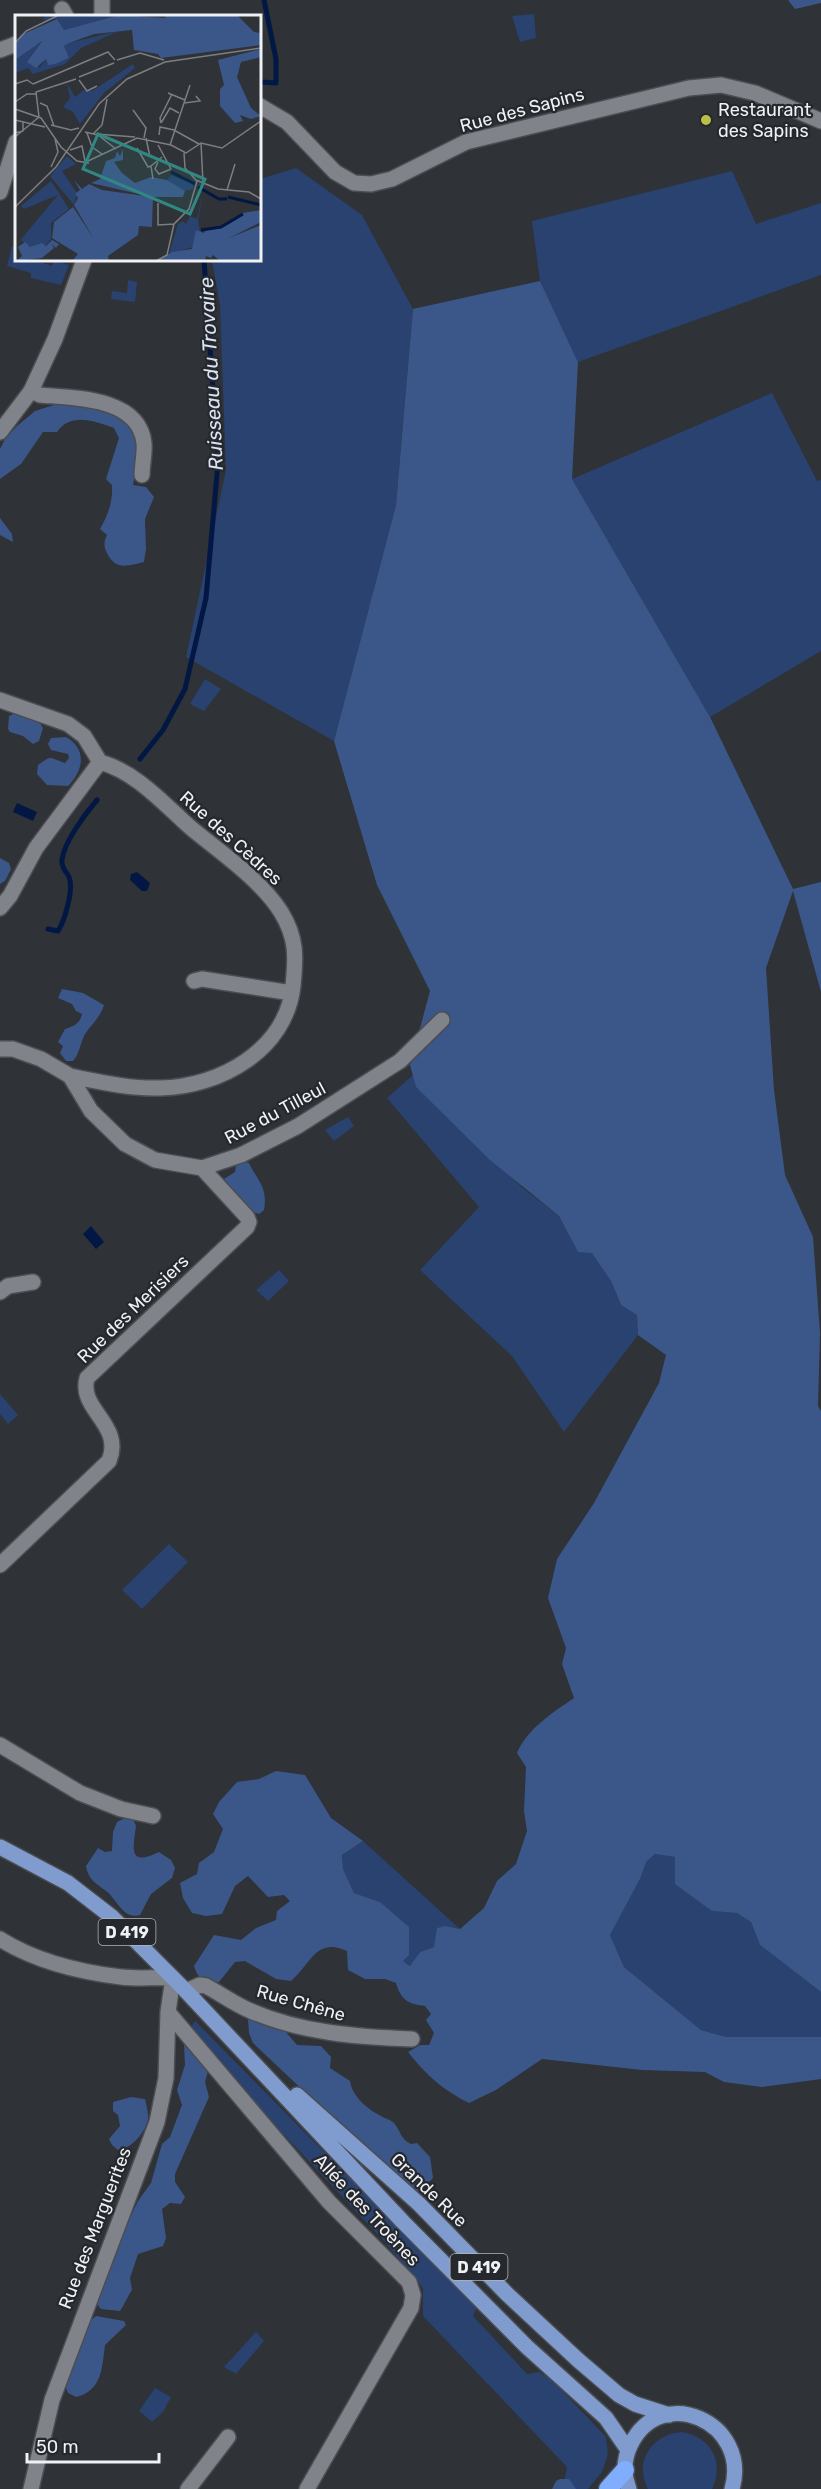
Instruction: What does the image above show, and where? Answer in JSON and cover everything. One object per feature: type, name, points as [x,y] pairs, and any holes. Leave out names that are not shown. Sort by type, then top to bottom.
[{"type":"highway","points":[[608,2489],[625,2470]]},
{"type":"main road","name":"D 419","points":[[0,1847],[68,1882],[112,1917],[235,2043],[299,2103],[403,2222],[527,2347],[606,2418],[628,2450]]},
{"type":"main road","name":"Grande Rue","points":[[299,2103],[419,2204],[507,2295],[620,2395],[635,2404],[669,2415],[681,2414],[704,2420],[723,2434],[733,2455],[735,2478],[732,2489]]},
{"type":"main road","points":[[629,2489],[625,2470],[628,2450],[633,2440],[649,2424],[669,2415]]},
{"type":"street","points":[[0,50],[15,44]]},
{"type":"street","name":"Rue des Sapins","points":[[261,107],[287,122],[334,172],[354,183],[371,184],[392,179],[466,142],[689,88],[721,85],[755,93],[821,121]]},
{"type":"street","points":[[0,192],[15,145]]},
{"type":"street","points":[[0,432],[32,391],[55,339],[84,261]]},
{"type":"street","points":[[32,391],[40,395],[105,404],[131,416],[144,442],[142,476]]},
{"type":"street","points":[[0,700],[69,724],[84,736],[100,762],[36,848],[10,896],[0,908]]},
{"type":"street","name":"Rue des Cèdres","points":[[70,1076],[131,1087],[161,1088],[206,1080],[244,1062],[267,1043],[280,1028],[292,993],[296,955],[290,930],[280,911],[262,889],[143,786],[118,767],[100,762]]},
{"type":"street","points":[[194,981],[202,979],[292,993]]},
{"type":"street","name":"Rue du Tilleul","points":[[0,1049],[13,1049],[41,1059],[70,1076],[91,1111],[125,1144],[155,1160],[202,1168],[241,1155],[308,1120],[400,1061],[442,1020]]},
{"type":"street","name":"Rue des Merisiers","points":[[0,1565],[110,1461],[113,1444],[103,1419],[87,1398],[84,1388],[87,1378],[247,1227],[249,1222],[247,1217],[202,1168]]},
{"type":"street","points":[[0,1292],[8,1286],[33,1282]]},
{"type":"street","points":[[0,1745],[80,1793],[121,1809],[153,1816]]},
{"type":"street","points":[[0,1939],[37,1957],[74,1968],[120,1977],[173,1978]]},
{"type":"street","name":"Rue des Marguerites","points":[[31,2489],[52,2400],[157,2122],[166,2078],[168,2012],[173,1978]]},
{"type":"street","name":"Rue Chêne","points":[[186,1991],[200,1985],[206,1986],[252,2011],[324,2032],[351,2037],[412,2039]]},
{"type":"street","name":"Allée des Troènes","points":[[168,2012],[329,2202],[409,2283],[413,2295],[411,2308],[307,2489]]},
{"type":"street","points":[[188,2489],[228,2438]]},
{"type":"shaded area","points":[[788,0],[821,0],[821,3],[795,9]]},
{"type":"shaded area","points":[[534,14],[536,38],[520,42],[512,16]]},
{"type":"shaded area","points":[[296,168],[362,215],[413,309],[396,505],[334,741],[186,657],[226,470],[220,305],[212,261],[261,261],[261,179]]},
{"type":"shaded area","points":[[732,171],[756,224],[821,203],[821,275],[578,362],[540,281],[532,221]]},
{"type":"shaded area","points":[[12,246],[15,247],[15,261],[40,261],[52,266],[54,261],[57,261],[69,265],[61,285],[31,278],[31,273],[7,266]]},
{"type":"shaded area","points":[[128,280],[137,282],[135,302],[111,299],[112,291],[127,293]]},
{"type":"shaded area","points":[[540,281],[578,362],[572,479],[710,717],[793,889],[821,882],[821,992],[793,891],[766,968],[774,1090],[785,1175],[813,1237],[820,1333],[818,1406],[821,1411],[821,1992],[760,1945],[751,1922],[737,1913],[712,1911],[675,1884],[675,1857],[655,1854],[646,1862],[640,1879],[610,1935],[624,1967],[701,2030],[726,2037],[821,2037],[821,2079],[762,2087],[724,2082],[705,2072],[642,2070],[542,2059],[496,2090],[469,2103],[436,2081],[408,2052],[420,2045],[429,2045],[434,2033],[426,2020],[431,2014],[425,2006],[406,2000],[396,1983],[385,1979],[365,1979],[348,1970],[347,1951],[328,1947],[321,1950],[291,1981],[276,1979],[245,1961],[235,1962],[219,1982],[203,1980],[194,1966],[214,1935],[241,1940],[256,1928],[276,1920],[277,1911],[290,1901],[284,1895],[268,1897],[248,1876],[235,1886],[222,1914],[206,1916],[192,1913],[183,1898],[180,1883],[197,1874],[199,1863],[214,1852],[223,1829],[213,1814],[219,1802],[237,1782],[259,1779],[276,1771],[305,1775],[331,1818],[363,1841],[342,1855],[343,1869],[354,1893],[380,1902],[409,1927],[409,1955],[403,1961],[410,1966],[420,1952],[434,1947],[437,1928],[446,1926],[460,1929],[484,1908],[497,1881],[516,1864],[527,1831],[524,1811],[526,1767],[517,1753],[534,1729],[574,1698],[562,1664],[566,1648],[548,1598],[557,1559],[594,1503],[659,1383],[666,1355],[638,1335],[637,1315],[621,1305],[611,1281],[592,1253],[578,1252],[559,1216],[490,1160],[416,1087],[410,1065],[430,991],[377,885],[334,741],[396,505],[413,309]]},
{"type":"shaded area","points":[[772,393],[817,481],[821,480],[821,651],[710,717],[572,479]]},
{"type":"shaded area","points":[[57,404],[116,412],[134,432],[138,459],[133,485],[146,487],[154,497],[145,519],[144,562],[123,566],[111,560],[105,548],[107,535],[100,529],[108,513],[112,497],[112,485],[106,479],[119,438],[114,428],[91,421],[76,420],[69,422],[57,432],[43,432],[21,464],[0,479],[0,449],[5,439],[35,411]]},
{"type":"shaded area","points":[[0,518],[12,534],[13,542],[0,535]]},
{"type":"shaded area","points":[[205,679],[221,689],[204,711],[190,704]]},
{"type":"shaded area","points":[[15,713],[37,719],[43,728],[39,741],[33,744],[23,736],[10,732],[8,729],[9,716]]},
{"type":"shaded area","points":[[66,737],[77,747],[81,760],[80,767],[68,786],[47,785],[37,774],[38,765],[51,758],[65,763],[69,758],[68,754],[51,750],[48,744],[51,738]]},
{"type":"shaded area","points":[[17,803],[37,812],[33,821],[13,812]]},
{"type":"shaded area","points":[[0,858],[9,863],[11,869],[5,881],[0,884]]},
{"type":"shaded area","points":[[137,872],[150,883],[147,891],[142,891],[130,880],[131,874]]},
{"type":"shaded area","points":[[62,989],[83,993],[104,1005],[99,1016],[85,1034],[73,1061],[66,1061],[60,1053],[63,1046],[58,1042],[65,1029],[77,1024],[82,1014],[76,1011],[72,1004],[58,998]]},
{"type":"shaded area","points":[[413,1075],[416,1087],[524,1189],[559,1216],[578,1252],[592,1252],[611,1281],[621,1305],[637,1315],[638,1335],[564,1432],[512,1356],[420,1270],[479,1207],[387,1098]]},
{"type":"shaded area","points":[[348,1117],[354,1126],[334,1141],[325,1130]]},
{"type":"shaded area","points":[[242,1161],[249,1163],[265,1196],[264,1210],[259,1214],[248,1210],[238,1201],[224,1179],[235,1172],[236,1164]]},
{"type":"shaded area","points":[[91,1226],[104,1242],[96,1249],[83,1234]]},
{"type":"shaded area","points":[[279,1270],[289,1281],[268,1301],[256,1290]]},
{"type":"shaded area","points":[[0,1394],[18,1415],[8,1424],[0,1414]]},
{"type":"shaded area","points":[[169,1544],[188,1562],[142,1609],[122,1590]]},
{"type":"shaded area","points":[[125,1818],[133,1819],[136,1826],[134,1848],[137,1856],[142,1858],[159,1852],[171,1860],[175,1868],[172,1878],[151,1894],[140,1915],[134,1916],[125,1912],[93,1881],[86,1866],[98,1848],[105,1852],[112,1851],[113,1832],[117,1822]]},
{"type":"shaded area","points":[[363,1841],[460,1929],[446,1926],[434,1947],[420,1952],[411,1966],[403,1961],[380,1902],[354,1893],[343,1869],[342,1855]]},
{"type":"shaded area","points":[[655,1854],[675,1857],[712,1911],[737,1913],[751,1922],[760,1945],[821,1992],[821,2037],[726,2037],[701,2030],[624,1967],[610,1935],[640,1879],[645,1862]]},
{"type":"shaded area","points":[[253,2015],[279,2024],[297,2045],[321,2046],[331,2057],[330,2068],[350,2081],[351,2087],[361,2101],[392,2122],[405,2140],[411,2144],[417,2143],[430,2157],[433,2178],[419,2192],[399,2181],[253,2043],[249,2033],[248,2019]]},
{"type":"shaded area","points":[[195,2021],[477,2307],[473,2316],[527,2374],[539,2372],[552,2380],[606,2437],[608,2454],[602,2472],[588,2489],[563,2489],[567,2467],[423,2316],[423,2288],[384,2241],[210,2056],[190,2029]]},
{"type":"shaded area","points":[[184,2044],[208,2071],[205,2082],[209,2097],[175,2174],[175,2182],[185,2197],[181,2204],[170,2203],[162,2209],[166,2238],[163,2246],[138,2254],[130,2278],[132,2290],[120,2311],[101,2309],[96,2303],[126,2226],[138,2201],[151,2183],[162,2144],[170,2137],[182,2105],[177,2090],[185,2065]]},
{"type":"shaded area","points":[[131,2097],[145,2099],[148,2112],[147,2124],[137,2139],[128,2147],[118,2150],[109,2139],[120,2126],[118,2115],[113,2111],[113,2102]]},
{"type":"shaded area","points":[[96,2316],[124,2321],[126,2325],[105,2345],[96,2384],[85,2394],[76,2397],[68,2393],[65,2385],[91,2320]]},
{"type":"shaded area","points":[[256,2332],[264,2341],[236,2374],[224,2367]]},
{"type":"shaded area","points":[[155,2388],[171,2397],[163,2412],[152,2422],[139,2411]]},
{"type":"shaded area","points":[[682,2432],[701,2439],[713,2452],[717,2469],[712,2489],[648,2489],[643,2469],[648,2451],[662,2438]]},
{"type":"shaded area","points":[[569,2479],[576,2489],[552,2489],[556,2481]]},
{"type":"waterway","name":"Ruisseau du Trovaire","points":[[261,82],[276,83],[276,59],[264,0]]},
{"type":"waterway","name":"Ruisseau du Trovaire","points":[[140,759],[163,730],[185,689],[206,598],[218,463],[204,261]]},
{"type":"waterway","name":"Ruisseau du Trovaire","points":[[48,929],[58,931],[68,904],[70,882],[62,865],[67,845],[76,828],[97,800]]},
{"type":"place","name":"Restaurant des Sapins","points":[[706,120]]}]
